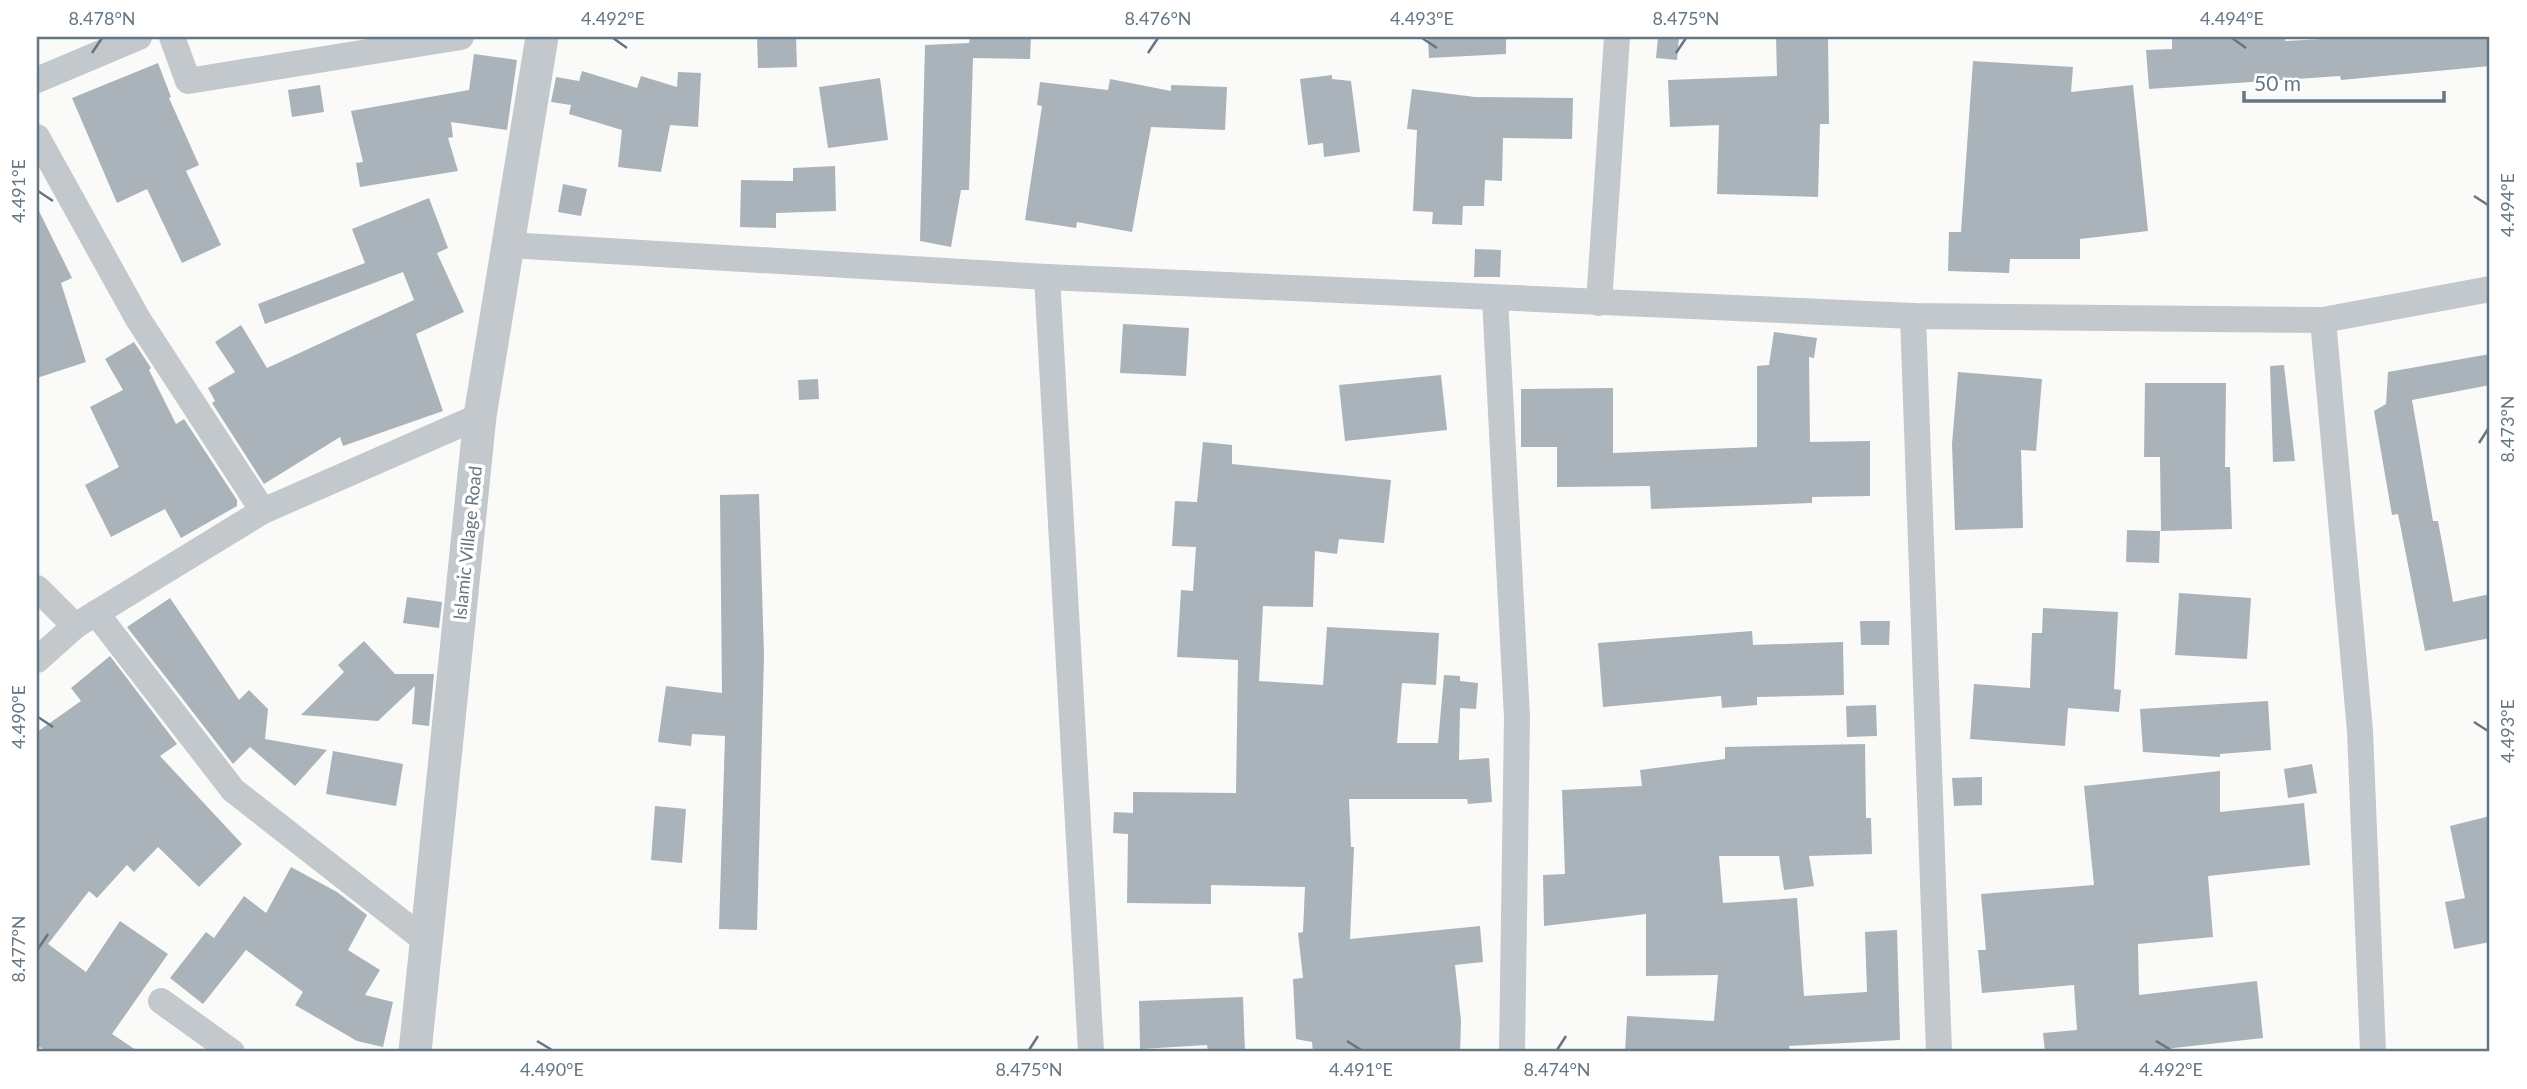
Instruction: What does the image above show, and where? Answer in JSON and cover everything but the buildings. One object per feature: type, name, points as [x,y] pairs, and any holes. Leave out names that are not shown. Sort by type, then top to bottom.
[{"type":"street","points":[[37,80],[139,37]]},
{"type":"street","points":[[172,37],[188,81],[461,37]]},
{"type":"street","name":"Islamic Village Road","points":[[415,1052],[480,416],[542,37]]},
{"type":"street","points":[[1599,303],[1617,37]]},
{"type":"street","points":[[37,137],[138,319],[263,511]]},
{"type":"street","points":[[508,245],[1047,278],[1913,316],[2323,320],[2490,289]]},
{"type":"street","points":[[1047,278],[1091,1052]]},
{"type":"street","points":[[1495,298],[1517,717],[1512,1052]]},
{"type":"street","points":[[1913,316],[1939,1052]]},
{"type":"street","points":[[2323,320],[2360,731],[2373,1052]]},
{"type":"street","points":[[37,660],[86,619],[263,511],[480,416]]},
{"type":"street","points":[[37,588],[86,619],[233,790],[426,941]]},
{"type":"street","points":[[161,1001],[232,1052]]}]
